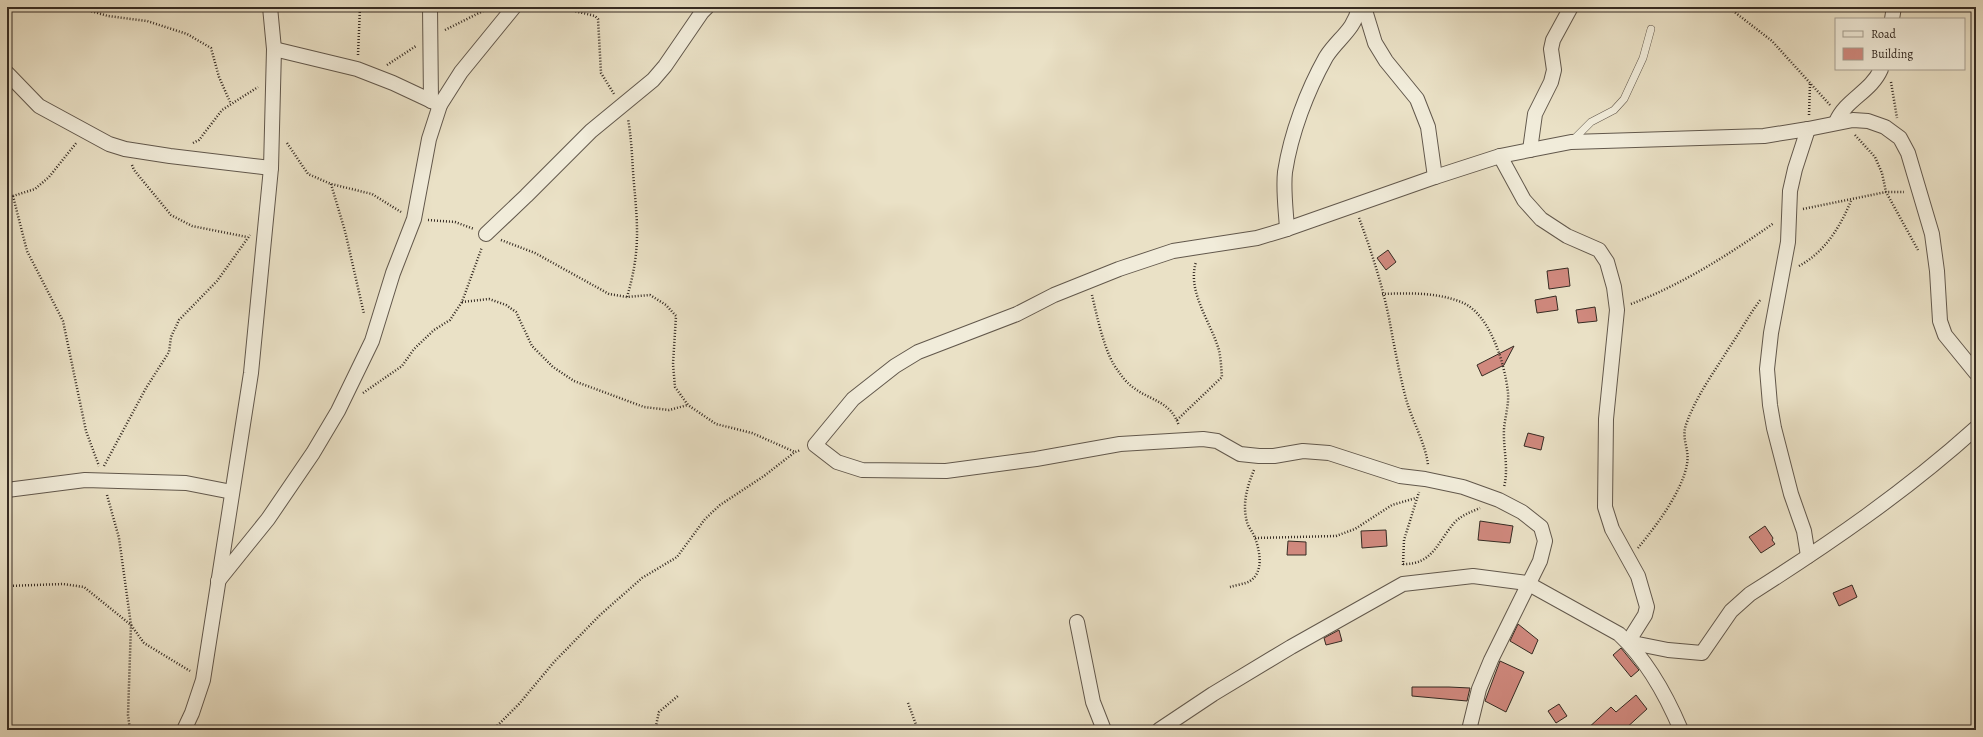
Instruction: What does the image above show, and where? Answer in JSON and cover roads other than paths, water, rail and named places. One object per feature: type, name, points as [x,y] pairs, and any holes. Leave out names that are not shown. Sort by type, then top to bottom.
[{"type":"street","points":[[184,730],[192,713],[203,680],[217,582],[251,373],[271,168],[274,49],[270,7]]},
{"type":"street","points":[[217,582],[268,519],[313,453],[338,411],[372,341],[393,273],[414,219],[436,103],[430,7]]},
{"type":"street","points":[[436,103],[514,7]]},
{"type":"street","points":[[486,234],[586,135],[653,80],[665,66],[707,7]]},
{"type":"street","points":[[1287,230],[1285,172],[1300,116],[1327,56],[1351,28],[1359,7]]},
{"type":"street","points":[[1364,7],[1369,26],[1382,55],[1417,99],[1428,127],[1435,177]]},
{"type":"street","points":[[1530,150],[1535,114],[1551,82],[1554,70],[1551,49],[1553,40],[1570,7]]},
{"type":"street","points":[[1892,18],[1894,7]]},
{"type":"street","points":[[274,49],[357,69],[374,75],[436,103]]},
{"type":"street","points":[[1838,119],[1844,107],[1874,82],[1880,70]]},
{"type":"street","points":[[7,73],[39,106],[83,132],[109,144],[125,149],[170,156],[271,168]]},
{"type":"street","points":[[1469,730],[1479,689],[1491,660],[1540,561],[1545,541],[1541,527],[1522,512],[1499,500],[1463,488],[1426,479],[1400,476],[1329,453],[1303,451],[1274,456],[1240,454],[1217,441],[1183,439],[1120,444],[1036,459],[946,471],[862,470],[837,462],[815,445],[853,399],[895,366],[918,352],[1002,320],[1054,295],[1119,269],[1173,251],[1257,238],[1287,230],[1435,177],[1500,156],[1530,150],[1571,142],[1764,136],[1808,129],[1838,119],[1868,121],[1886,127],[1900,138],[1908,153],[1932,234],[1938,271],[1940,321],[1944,335],[1976,373]]},
{"type":"street","points":[[1808,129],[1795,169],[1790,192],[1788,242],[1771,333],[1767,368],[1770,405],[1791,494],[1804,531],[1808,556]]},
{"type":"street","points":[[1500,156],[1524,200],[1541,220],[1567,236],[1599,250],[1606,262],[1610,275],[1617,310],[1606,419],[1605,507],[1612,529],[1638,576],[1647,607],[1628,642]]},
{"type":"street","points":[[1628,642],[1668,650],[1702,653],[1731,611],[1750,594],[1854,526],[1908,486],[1976,428]]},
{"type":"street","points":[[7,490],[85,480],[186,483],[232,492]]},
{"type":"street","points":[[1159,730],[1213,694],[1291,647],[1403,584],[1473,576],[1528,583],[1619,634],[1628,642],[1666,696],[1682,730]]},
{"type":"street","points":[[1077,622],[1093,702],[1104,730]]},
{"type":"lane","points":[[1571,142],[1591,122],[1614,110],[1624,100],[1642,58],[1651,29]]}]
